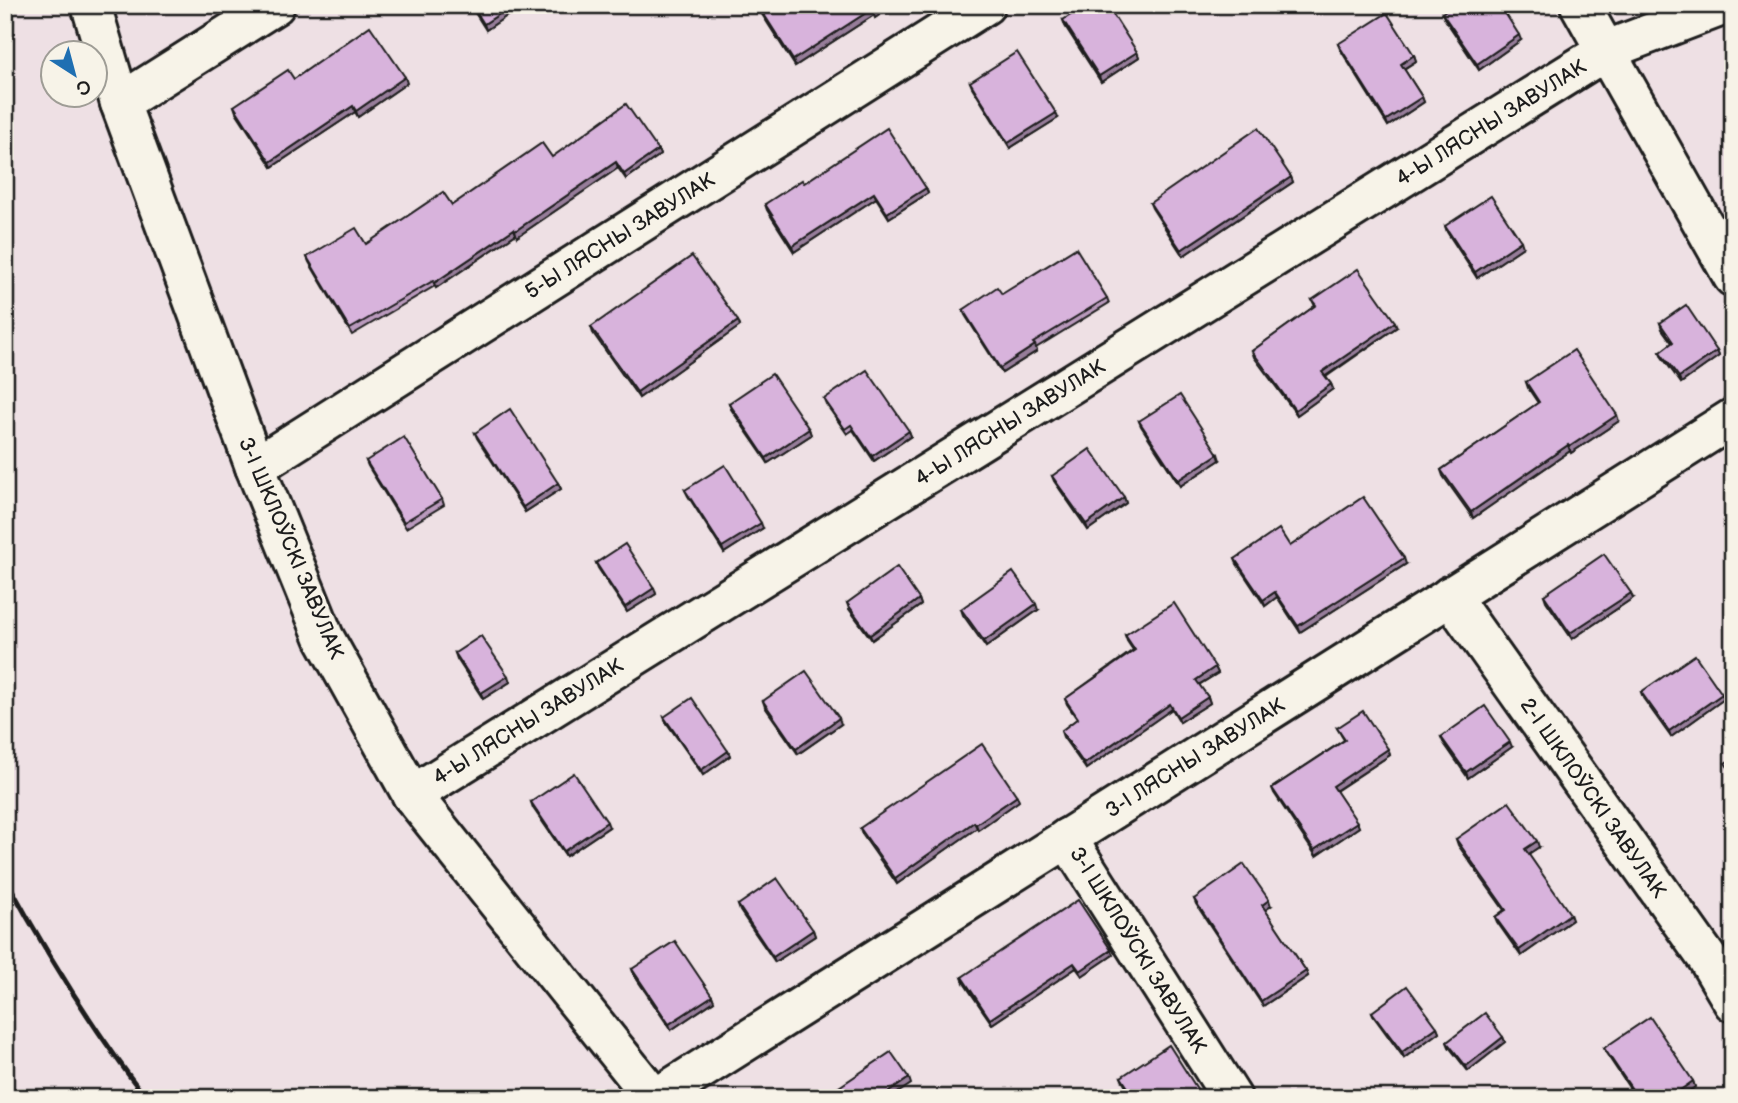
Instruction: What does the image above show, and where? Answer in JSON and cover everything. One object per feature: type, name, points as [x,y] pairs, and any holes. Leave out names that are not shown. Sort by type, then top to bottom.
[{"type":"street","name":"3-І ШКЛОЎСКІ ЗАВУЛАК","points":[[91,5],[120,103],[255,467],[324,637],[412,795],[655,1098]]},
{"type":"street","points":[[120,103],[275,5]]},
{"type":"street","name":"5-Ы ЛЯСНЫ ЗАВУЛАК","points":[[255,467],[985,5]]},
{"type":"street","points":[[1580,5],[1733,277]]},
{"type":"street","name":"4-Ы ЛЯСНЫ ЗАВУЛАК","points":[[412,795],[1607,50],[1725,5]]},
{"type":"street","name":"3-І ЛЯСНЫ ЗАВУЛАК","points":[[655,1098],[1733,418]]},
{"type":"street","name":"2-І ШКЛОЎСКІ ЗАВУЛАК","points":[[1450,596],[1699,947],[1733,1002]]},
{"type":"street","name":"3-І ШКЛОЎСКІ ЗАВУЛАК","points":[[1068,838],[1232,1098]]},
{"type":"building","points":[[472,5],[513,5],[484,24]]},
{"type":"building","points":[[758,5],[884,5],[873,12],[872,9],[793,60]]},
{"type":"building","points":[[1086,5],[1107,5],[1137,52],[1099,76],[1063,20]]},
{"type":"building","points":[[1453,5],[1500,5],[1519,35],[1477,64],[1442,13]]},
{"type":"building","points":[[1387,13],[1414,55],[1401,64],[1422,97],[1386,120],[1338,44]]},
{"type":"building","points":[[370,26],[405,77],[356,111],[353,106],[270,162],[234,106],[288,70],[294,79]]},
{"type":"building","points":[[1017,52],[1056,113],[1008,143],[970,82]]},
{"type":"building","points":[[626,104],[658,150],[624,174],[616,162],[434,283],[433,281],[350,329],[307,257],[356,228],[366,244],[443,192],[452,205],[542,143],[552,157]]},
{"type":"building","points":[[887,128],[926,188],[887,213],[874,193],[792,246],[765,204],[802,180],[804,183]]},
{"type":"building","points":[[1258,128],[1291,177],[1181,250],[1150,203]]},
{"type":"building","points":[[1491,196],[1521,241],[1475,272],[1445,226]]},
{"type":"building","points":[[1076,248],[1107,298],[1033,343],[1035,345],[1000,368],[963,310],[997,287],[1002,294]]},
{"type":"building","points":[[692,256],[738,321],[637,392],[591,327]]},
{"type":"building","points":[[1358,269],[1395,322],[1322,372],[1331,384],[1295,410],[1252,351],[1316,305],[1312,300]]},
{"type":"building","points":[[1686,305],[1717,351],[1679,377],[1660,352],[1673,342],[1660,323]]},
{"type":"building","points":[[1574,350],[1617,415],[1569,447],[1568,445],[1471,512],[1441,470],[1539,402],[1526,382]]},
{"type":"building","points":[[867,370],[909,431],[872,456],[851,425],[845,429],[824,399]]},
{"type":"building","points":[[772,374],[809,429],[766,458],[729,403]]},
{"type":"building","points":[[1180,395],[1218,454],[1178,480],[1139,421]]},
{"type":"building","points":[[510,409],[558,483],[523,507],[475,433]]},
{"type":"building","points":[[404,437],[442,499],[404,522],[366,461]]},
{"type":"building","points":[[1090,449],[1124,497],[1086,524],[1052,476]]},
{"type":"building","points":[[725,465],[761,523],[722,547],[685,490]]},
{"type":"building","points":[[1733,486],[1733,502],[1726,491]]},
{"type":"building","points":[[1363,497],[1404,558],[1298,626],[1275,592],[1263,600],[1235,559],[1279,529],[1290,546]]},
{"type":"building","points":[[625,544],[654,588],[625,607],[596,563]]},
{"type":"building","points":[[1604,554],[1631,593],[1570,633],[1544,595]]},
{"type":"building","points":[[897,567],[919,599],[870,635],[847,603]]},
{"type":"building","points":[[1013,572],[1036,604],[984,641],[961,609]]},
{"type":"building","points":[[1174,603],[1215,667],[1196,680],[1208,697],[1178,717],[1170,704],[1084,764],[1061,731],[1078,718],[1065,699],[1135,650],[1125,635]]},
{"type":"building","points":[[481,636],[508,676],[481,693],[455,653]]},
{"type":"building","points":[[1695,655],[1722,694],[1669,731],[1641,692]]},
{"type":"building","points":[[806,671],[839,718],[796,749],[763,701]]},
{"type":"building","points":[[692,698],[728,751],[701,770],[664,717]]},
{"type":"building","points":[[1485,706],[1510,742],[1466,772],[1441,737]]},
{"type":"building","points":[[1363,711],[1388,749],[1333,786],[1357,822],[1314,850],[1272,788],[1345,740],[1337,728]]},
{"type":"building","points":[[982,744],[1017,796],[976,824],[974,822],[895,878],[860,828]]},
{"type":"building","points":[[1733,758],[1733,774],[1725,763]]},
{"type":"building","points":[[574,773],[607,822],[564,851],[531,802]]},
{"type":"building","points":[[1509,802],[1537,841],[1525,849],[1570,914],[1519,950],[1495,917],[1506,910],[1456,839]]},
{"type":"building","points":[[1244,864],[1269,900],[1262,905],[1306,971],[1261,1001],[1194,899]]},
{"type":"building","points":[[777,878],[813,930],[773,957],[738,905]]},
{"type":"building","points":[[1078,900],[1111,950],[1080,971],[1074,963],[990,1019],[962,977]]},
{"type":"building","points":[[675,941],[712,996],[669,1024],[632,969]]},
{"type":"building","points":[[1407,986],[1437,1027],[1402,1052],[1372,1012]]},
{"type":"building","points":[[1485,1013],[1503,1037],[1466,1066],[1447,1042]]},
{"type":"building","points":[[1650,1017],[1693,1081],[1669,1098],[1638,1098],[1604,1048]]},
{"type":"building","points":[[1169,1045],[1203,1098],[1135,1098],[1121,1077]]},
{"type":"building","points":[[891,1052],[909,1078],[880,1098],[842,1098],[836,1089]]},
{"type":"railway","points":[[5,877],[71,990],[146,1098]]}]
